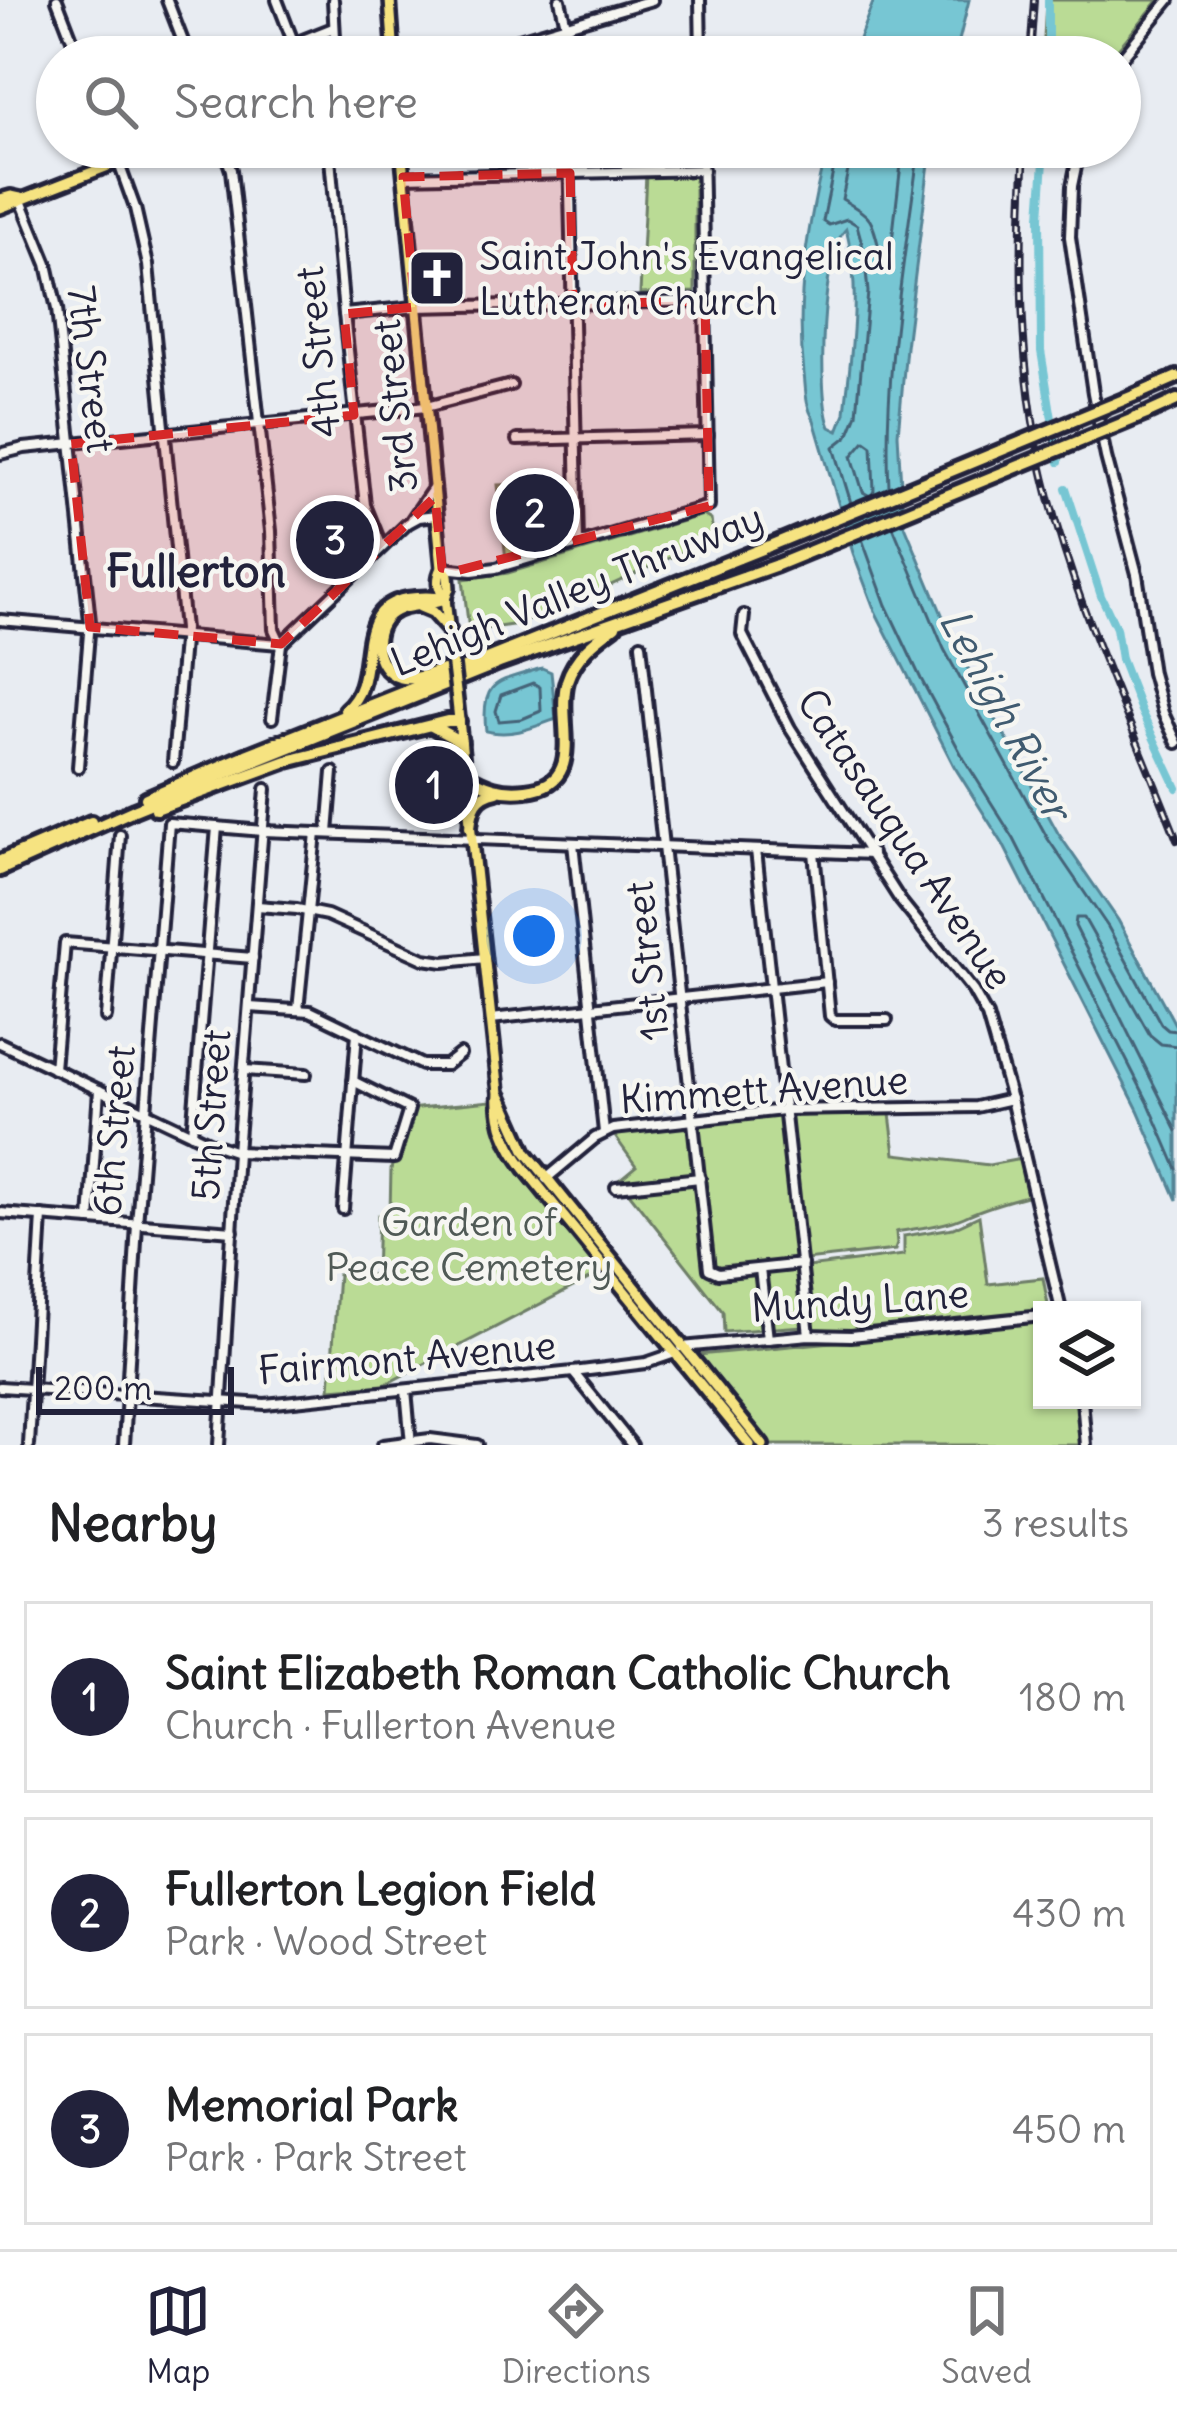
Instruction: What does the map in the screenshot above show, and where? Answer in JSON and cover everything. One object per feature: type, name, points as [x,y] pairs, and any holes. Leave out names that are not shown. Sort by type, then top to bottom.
[{"type":"highway","name":"Lehigh Valley Thruway","points":[[0,865],[246,755],[1177,377]]},
{"type":"highway","name":"Lehigh Valley Thruway","points":[[0,865],[500,663],[777,565],[1177,400]]},
{"type":"highway","points":[[246,755],[353,704],[363,687],[370,629],[384,609],[410,599],[446,599]]},
{"type":"highway","points":[[446,599],[393,612],[382,623],[378,632],[385,667],[396,676],[412,679],[504,652]]},
{"type":"highway","points":[[418,606],[434,612],[449,631]]},
{"type":"highway","points":[[471,833],[475,804],[486,794],[536,788],[559,773],[566,756],[563,699],[570,672],[586,649],[624,620]]},
{"type":"highway","points":[[68,840],[287,761],[459,721]]},
{"type":"highway","points":[[429,726],[461,742]]},
{"type":"highway","points":[[464,775],[500,791]]},
{"type":"main road","points":[[390,0],[393,36]]},
{"type":"main road","points":[[0,204],[16,203],[99,168]]},
{"type":"main road","name":"3rd Street","points":[[402,168],[442,568],[439,589],[446,599],[499,1093],[518,1141],[542,1181],[679,1350]]},
{"type":"main road","points":[[679,1350],[750,1445]]},
{"type":"main road","points":[[679,1350],[763,1445]]},
{"type":"street","points":[[57,0],[71,36]]},
{"type":"street","points":[[167,0],[181,36]]},
{"type":"street","points":[[277,0],[291,36]]},
{"type":"street","points":[[333,0],[334,36]]},
{"type":"street","points":[[560,0],[567,36]]},
{"type":"street","points":[[531,36],[652,0]]},
{"type":"street","points":[[700,0],[701,36]]},
{"type":"street","points":[[1139,36],[1168,0]]},
{"type":"street","points":[[312,36],[333,28]]},
{"type":"street","points":[[121,168],[148,265],[184,634],[173,762]]},
{"type":"street","points":[[230,168],[271,531],[274,629],[281,644],[272,718]]},
{"type":"street","name":"4th Street","points":[[331,168],[365,505],[382,547]]},
{"type":"street","points":[[570,168],[578,544]]},
{"type":"street","points":[[1076,168],[1070,237],[1093,393],[1137,574],[1152,673],[1177,743]]},
{"type":"street","points":[[403,177],[703,170],[709,506],[488,570],[442,568]]},
{"type":"street","name":"7th Street","points":[[20,198],[54,291],[90,627],[78,767]]},
{"type":"street","points":[[344,314],[415,307],[706,301]]},
{"type":"street","points":[[0,454],[425,406],[511,385]]},
{"type":"street","points":[[517,440],[708,435]]},
{"type":"street","points":[[0,620],[281,644],[408,523],[434,485]]},
{"type":"street","points":[[408,523],[437,515]]},
{"type":"street","name":"Catasauqua Avenue","points":[[744,615],[742,634],[783,717],[900,900],[979,1000],[1011,1099],[1059,1301]]},
{"type":"street","name":"1st Street","points":[[641,644],[711,1272],[760,1268]]},
{"type":"street","points":[[328,833],[333,772]]},
{"type":"street","name":"5th Street","points":[[219,1445],[266,789]]},
{"type":"street","name":"6th Street","points":[[124,1445],[170,823],[218,827]]},
{"type":"street","points":[[192,1133],[218,827],[471,833],[573,843],[872,854]]},
{"type":"street","points":[[298,1010],[316,832]]},
{"type":"street","points":[[106,1017],[120,835]]},
{"type":"street","points":[[573,843],[604,1132]]},
{"type":"street","points":[[756,850],[809,1336]]},
{"type":"street","points":[[814,852],[830,1016],[835,1020],[887,1020]]},
{"type":"street","points":[[257,906],[309,910],[424,959],[484,958]]},
{"type":"street","points":[[55,1069],[65,943],[253,958]]},
{"type":"street","points":[[491,1019],[826,982]]},
{"type":"street","points":[[249,1007],[310,1011],[422,1065],[446,1065],[460,1054]]},
{"type":"street","points":[[343,1209],[357,1033]]},
{"type":"street","points":[[0,1042],[237,1152],[394,1158],[409,1109],[353,1082]]},
{"type":"street","points":[[244,1070],[306,1074]]},
{"type":"street","points":[[90,1220],[99,1090]]},
{"type":"street","name":"Kimmett Avenue","points":[[542,1181],[604,1132],[783,1110],[976,1107],[1011,1099]]},
{"type":"street","points":[[616,1187],[700,1178]]},
{"type":"street","points":[[0,1213],[233,1231]]},
{"type":"street","points":[[29,1445],[42,1216]]},
{"type":"street","points":[[768,1339],[760,1268],[802,1264]]},
{"type":"street","name":"Mundy Lane","points":[[679,1350],[1033,1317]]},
{"type":"street","name":"Fairmont Avenue","points":[[0,1387],[265,1404],[646,1363],[679,1350]]},
{"type":"street","points":[[573,1372],[632,1445]]},
{"type":"street","points":[[406,1390],[411,1443]]},
{"type":"street","points":[[1083,1409],[1086,1445]]},
{"type":"street","points":[[383,1445],[449,1440],[477,1445]]},
{"type":"highlighted area","points":[[570,173],[573,304],[705,301],[709,506],[456,571],[442,568],[435,497],[281,644],[90,627],[71,444],[354,415],[344,314],[415,307],[403,177]]},
{"type":"green space","points":[[1046,0],[1159,0],[1129,36],[1044,36]]},
{"type":"green space","points":[[646,174],[695,174],[695,292],[640,294]]},
{"type":"green space","points":[[568,482],[569,541],[506,560],[498,485]]},
{"type":"green space","points":[[703,515],[711,520],[713,533],[706,541],[546,615],[469,631],[463,579],[508,573]]},
{"type":"green space","name":"Garden of Peace Cemetery","points":[[490,1101],[500,1144],[602,1272],[384,1385],[330,1389],[338,1274],[376,1275],[378,1215],[390,1213],[391,1169],[409,1109]]},
{"type":"green space","points":[[890,1114],[895,1154],[989,1165],[1021,1159],[1030,1195],[948,1223],[896,1232],[895,1250],[796,1261],[803,1326],[724,1332],[723,1312],[619,1180],[636,1166],[614,1135],[716,1120]]},
{"type":"green space","points":[[979,1216],[988,1284],[1043,1278],[1047,1301],[1033,1301],[1033,1312],[871,1332],[814,1332],[807,1267],[904,1255],[904,1236],[953,1228]]},
{"type":"green space","points":[[1033,1323],[1033,1409],[1077,1409],[1080,1445],[769,1445],[698,1355]]},
{"type":"water","points":[[874,0],[969,0],[960,36],[860,36]]},
{"type":"water","points":[[822,168],[928,168],[898,434],[903,521],[954,643],[1058,833],[1118,920],[1177,1028],[1177,1200],[1138,1110],[1003,844],[954,766],[875,611],[806,397],[802,288]],"holes":[[[846,229],[854,297],[845,413],[838,431],[830,427],[826,411],[824,325],[831,265]]]},
{"type":"water","points":[[542,668],[551,672],[556,719],[513,732],[486,731],[490,691],[504,680]]},
{"type":"waterway","points":[[1048,0],[1048,36]]},
{"type":"waterway","points":[[1044,168],[1041,351],[1059,462]]},
{"type":"waterway","points":[[1066,488],[1116,628],[1121,659],[1177,788]]},
{"type":"railway","points":[[1031,36],[1034,0]]},
{"type":"railway","points":[[1024,168],[1023,313],[1029,395],[1044,477],[1087,615],[1177,840]]},
{"type":"place","name":"Saint John's Evangelical Lutheran Church","points":[[437,278]]},
{"type":"place","name":"Fullerton Legion Field","points":[[535,513]]},
{"type":"place","name":"Memorial Park","points":[[335,540]]},
{"type":"place","name":"Saint Elizabeth Roman Catholic Church","points":[[434,785]]},
{"type":"district","name":"Fullerton","points":[[196,571]]},
{"type":"water label","name":"Lehigh River","points":[[1006,714]]}]
